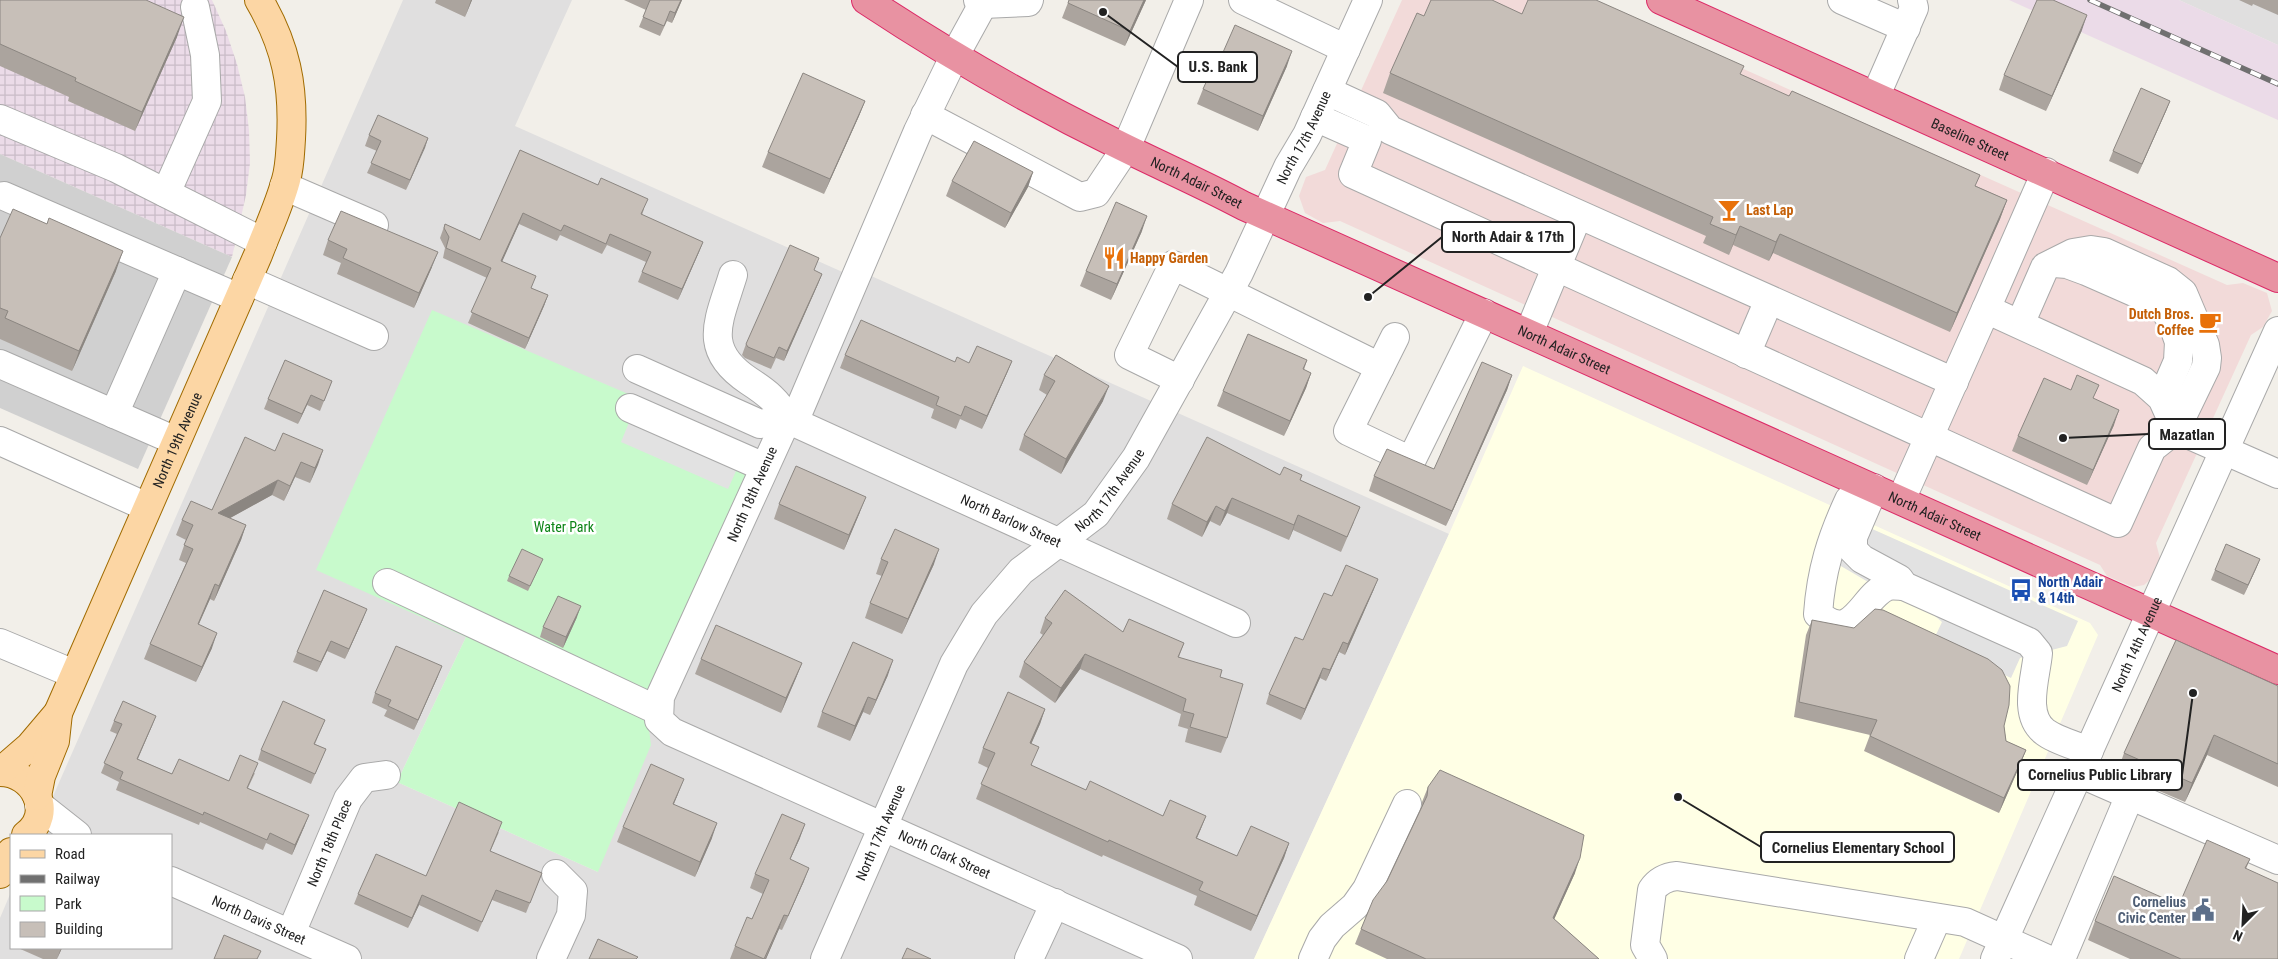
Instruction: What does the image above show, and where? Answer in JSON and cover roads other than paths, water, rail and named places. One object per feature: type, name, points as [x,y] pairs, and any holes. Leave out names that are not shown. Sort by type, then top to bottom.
[{"type":"highway","name":"North Adair Street","points":[[866,0],[955,55],[1037,102],[1126,148],[1266,216],[2278,670]]},
{"type":"highway","name":"Baseline Street","points":[[1661,0],[2278,278]]},
{"type":"main road","name":"North 19th Avenue","points":[[27,834],[39,815],[38,800],[41,776],[55,741],[58,713],[243,289],[263,242],[287,175],[293,107],[291,85],[272,23],[259,0]]},
{"type":"main road","name":"North 19th Avenue","points":[[0,772],[30,746],[58,713]]},
{"type":"main road","name":"North 19th Avenue","points":[[0,772],[15,774],[22,778],[34,789],[38,800]]},
{"type":"main road","points":[[0,874],[10,854]]},
{"type":"street","points":[[790,421],[925,115],[980,2],[1028,2],[1029,0]]},
{"type":"street","points":[[925,115],[1080,197],[1096,194],[1126,148],[1189,0]]},
{"type":"street","points":[[1242,0],[1346,49]]},
{"type":"street","name":"North 17th Avenue","points":[[825,959],[954,664],[984,614],[1022,571],[1061,543],[1096,514],[1136,458],[1229,293],[1288,167],[1315,117],[1368,0]]},
{"type":"street","points":[[1842,0],[1906,28]]},
{"type":"street","points":[[1876,96],[1914,8],[1912,0]]},
{"type":"street","points":[[166,193],[208,101],[205,55],[195,7]]},
{"type":"street","points":[[1327,91],[1377,114],[1390,130],[1954,382]]},
{"type":"street","points":[[1315,117],[1367,140],[1353,174],[1929,438],[2118,522],[2152,448],[2176,429],[2202,379],[2207,358],[2204,344],[2183,293],[2168,281],[2104,252],[2091,250],[2073,253],[2045,267],[2020,324]]},
{"type":"street","points":[[0,119],[116,168],[263,242]]},
{"type":"street","points":[[1901,500],[2046,172]]},
{"type":"street","points":[[287,175],[397,235]]},
{"type":"street","points":[[1,199],[178,271],[243,289],[374,336]]},
{"type":"street","points":[[1529,333],[1578,214]]},
{"type":"street","points":[[2054,263],[2067,264],[2086,271],[2161,304],[2172,322],[2179,342],[2178,361],[2162,398]]},
{"type":"street","points":[[1180,380],[1129,355],[1173,265],[1380,367]]},
{"type":"street","points":[[114,414],[178,271]]},
{"type":"street","points":[[733,275],[718,326],[719,352],[731,367],[770,394],[790,421]]},
{"type":"street","points":[[1746,354],[1769,300]]},
{"type":"street","points":[[1986,309],[2143,381],[2162,398],[2176,429],[2278,474]]},
{"type":"street","points":[[1395,337],[1348,431],[1411,461],[1484,313]]},
{"type":"street","name":"North 14th Avenue","points":[[2000,949],[2278,331]]},
{"type":"street","points":[[0,364],[176,441]]},
{"type":"street","name":"North 18th Avenue","points":[[637,369],[760,424],[790,421]]},
{"type":"street","points":[[630,408],[764,467]]},
{"type":"street","name":"North 18th Avenue","points":[[659,716],[660,697],[764,467],[790,421]]},
{"type":"street","name":"North Barlow Street","points":[[790,421],[1236,624]]},
{"type":"street","points":[[0,441],[147,507]]},
{"type":"street","points":[[1866,484],[1832,537],[1820,580],[1818,614],[1825,620],[1840,624],[1854,619],[1878,593],[1888,586],[1904,586],[2029,642],[2038,653],[2031,702],[2035,719],[2045,732],[2130,796],[2278,860]]},
{"type":"street","points":[[1866,484],[1853,537],[1854,550],[1862,559],[1899,579],[1904,586]]},
{"type":"street","name":"North Clark Street","points":[[387,583],[659,716],[672,732],[1178,959]]},
{"type":"street","points":[[0,643],[74,674]]},
{"type":"street","name":"North 18th Place","points":[[291,933],[348,799],[364,778],[386,775]]},
{"type":"street","points":[[2061,959],[2130,796]]},
{"type":"street","points":[[38,800],[76,834]]},
{"type":"street","points":[[1313,959],[1322,939],[1332,926],[1355,906],[1367,889],[1407,804]]},
{"type":"street","points":[[551,959],[571,916],[572,907],[573,890],[556,874]]},
{"type":"street","points":[[1653,959],[1645,945],[1652,890],[1656,884],[1669,877],[1677,876],[1965,922],[2000,949],[2047,959]]},
{"type":"street","name":"North Davis Street","points":[[172,881],[347,959]]},
{"type":"street","points":[[1029,959],[1054,903]]},
{"type":"street","points":[[1919,959],[1937,918]]},
{"type":"railway","points":[[2090,0],[2278,84]]},
{"type":"place","name":"U.S. Bank","points":[[1103,12]]},
{"type":"place","name":"Last Lap","points":[[1729,210]]},
{"type":"place","name":"Happy Garden","points":[[1114,258]]},
{"type":"place","name":"North Adair & 17th","points":[[1368,297]]},
{"type":"place","name":"Dutch Bros. Coffee","points":[[2210,322]]},
{"type":"place","name":"Mazatlan","points":[[2063,438]]},
{"type":"place","name":"North Adair & 14th","points":[[2021,590]]},
{"type":"place","name":"Cornelius Public Library","points":[[2193,693]]},
{"type":"place","name":"Cornelius Elementary School","points":[[1678,797]]},
{"type":"place","name":"Cornelius Civic Center","points":[[2203,910]]},
{"type":"park label","name":"Water Park","points":[[564,527]]}]
